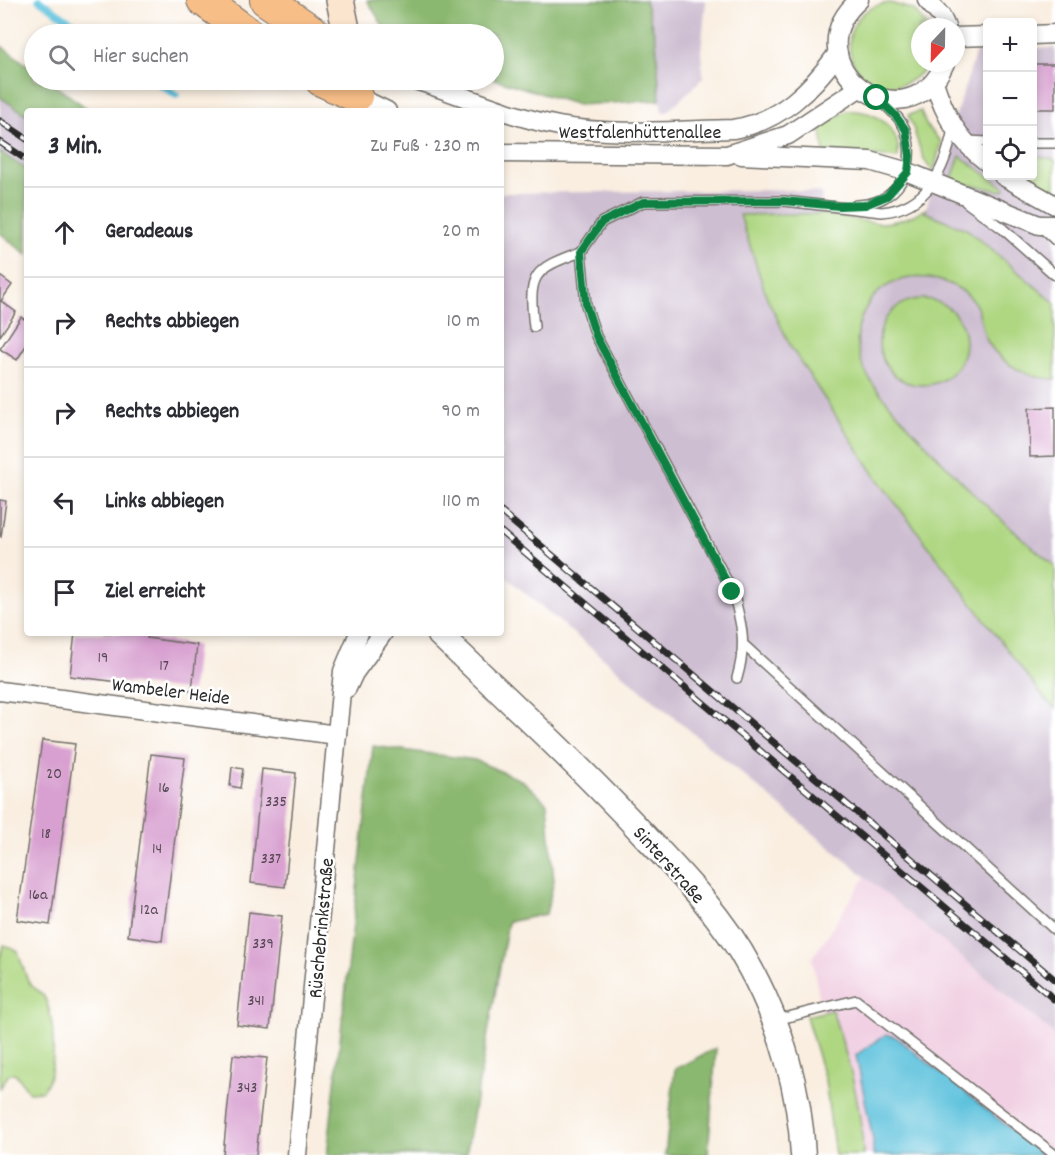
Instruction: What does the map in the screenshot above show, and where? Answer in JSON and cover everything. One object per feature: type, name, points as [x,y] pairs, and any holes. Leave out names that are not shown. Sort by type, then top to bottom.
[{"type":"highway","points":[[203,0],[235,24]]},
{"type":"highway","points":[[266,0],[301,24]]},
{"type":"main road","points":[[340,0],[345,24]]},
{"type":"street","points":[[859,0],[844,16],[839,28],[838,52],[845,72],[859,88],[877,98],[908,98],[934,82],[940,72]]},
{"type":"street","points":[[927,0],[942,18]]},
{"type":"street","points":[[1037,35],[1055,34]]},
{"type":"street","points":[[965,37],[983,36]]},
{"type":"street","name":"Westfalenhüttenallee","points":[[504,111],[560,127],[639,132],[733,129],[774,116],[803,95],[838,52]]},
{"type":"street","points":[[934,82],[944,113],[959,134],[983,159]]},
{"type":"street","name":"Westfalenhüttenallee","points":[[504,151],[727,155],[788,135],[859,88]]},
{"type":"street","name":"Westfalenhüttenallee","points":[[444,90],[496,108]]},
{"type":"street","points":[[355,95],[381,108]]},
{"type":"street","points":[[727,155],[850,158],[908,172],[1047,225]]},
{"type":"street","points":[[1010,180],[1055,205]]},
{"type":"street","name":"Rüschebrinkstraße","points":[[297,1155],[343,671],[359,636]]},
{"type":"street","name":"Rüschebrinkstraße","points":[[342,700],[354,673],[381,636]]},
{"type":"street","name":"Sinterstraße","points":[[441,636],[615,804],[695,888],[750,967],[774,1021],[791,1077],[802,1133],[803,1155]]},
{"type":"street","name":"Wambeler Heide","points":[[0,691],[337,735]]},
{"type":"lane","points":[[839,206],[865,205],[887,196],[908,172],[910,156],[906,130],[895,115],[877,98]]},
{"type":"lane","points":[[534,327],[531,300],[535,279],[544,266],[581,252],[602,222],[643,202],[784,201],[882,212],[896,211],[920,200],[940,185],[948,157],[959,134],[983,141]]},
{"type":"lane","points":[[1037,143],[1055,143]]},
{"type":"lane","points":[[940,185],[1004,230],[1055,275]]},
{"type":"lane","points":[[1047,225],[1055,240]]},
{"type":"lane","points":[[581,252],[586,305],[596,336],[732,592],[743,628],[745,646],[737,678]]},
{"type":"lane","points":[[745,646],[1055,930]]},
{"type":"lane","points":[[774,1021],[856,1000],[1055,1155]]},
{"type":"shaded area","points":[[645,0],[706,0],[701,51],[703,78],[667,112],[662,112],[656,40]]},
{"type":"shaded area","points":[[1037,48],[1055,48],[1055,1035],[504,576],[504,193],[790,190],[822,193],[820,214],[866,223],[896,222],[926,208],[977,49],[983,49],[983,180],[1037,180]]},
{"type":"shaded area","points":[[0,97],[24,113],[24,168],[0,152]]},
{"type":"shaded area","points":[[866,876],[1055,1035],[1055,1155],[849,1155],[812,959]]},
{"type":"green space","points":[[367,0],[645,0],[656,40],[660,100],[578,105],[504,82],[504,24],[382,24]]},
{"type":"green space","points":[[890,3],[914,10],[921,18],[911,18],[911,72],[921,72],[912,80],[899,85],[880,85],[865,79],[855,66],[850,51],[850,35],[857,20],[870,9]]},
{"type":"green space","points":[[0,45],[24,63],[24,90],[61,90],[87,108],[24,108],[24,113],[0,97]]},
{"type":"green space","points":[[847,111],[867,113],[884,122],[896,138],[898,158],[824,152],[820,125]]},
{"type":"green space","points":[[921,111],[926,125],[941,142],[934,171],[922,155],[908,115]]},
{"type":"green space","points":[[0,152],[24,168],[24,253],[0,233]]},
{"type":"green space","points":[[960,156],[983,172],[983,180],[994,180],[1005,188],[1003,191],[951,181]]},
{"type":"green space","points":[[1037,156],[1055,160],[1055,197],[1026,180],[1037,180]]},
{"type":"green space","points":[[926,209],[925,212],[968,230],[1055,303],[1055,379],[1036,376],[1009,364],[995,352],[985,337],[980,315],[973,300],[956,287],[930,278],[906,279],[885,287],[870,302],[860,321],[858,344],[864,368],[880,393],[900,416],[985,505],[1055,566],[1055,708],[1045,699],[878,480],[792,349],[767,298],[740,215],[819,214],[884,223],[910,217]]},
{"type":"green space","points":[[922,299],[946,306],[958,318],[965,342],[958,366],[946,378],[922,385],[898,378],[886,366],[879,342],[886,318],[898,306]]},
{"type":"green space","points":[[373,746],[475,760],[523,781],[547,803],[554,881],[546,914],[508,922],[466,1155],[327,1155]]},
{"type":"green space","points":[[4,945],[18,951],[27,978],[32,986],[43,995],[51,1016],[53,1058],[47,1083],[42,1091],[29,1092],[15,1073],[9,1074],[0,1088],[0,958]]},
{"type":"green space","points":[[832,1010],[853,1081],[860,1118],[863,1155],[835,1155],[825,1080],[806,1016]]},
{"type":"green space","points":[[716,1048],[708,1155],[665,1155],[675,1069]]},
{"type":"water","points":[[886,1034],[896,1037],[1043,1155],[873,1155],[873,1140],[856,1055]]},
{"type":"building","points":[[1037,64],[1055,64],[1055,109],[1037,109]]},
{"type":"building","points":[[0,276],[12,285],[1,301],[16,312],[0,336]]},
{"type":"building","points":[[21,317],[24,319],[24,349],[17,360],[0,349]]},
{"type":"building","points":[[1055,407],[1055,456],[1030,457],[1029,408]]},
{"type":"building","points":[[0,500],[6,501],[1,537],[0,536]]},
{"type":"building","points":[[75,636],[147,636],[147,638],[197,645],[192,691],[70,676]]},
{"type":"building","points":[[42,740],[75,744],[50,925],[17,920]]},
{"type":"building","points":[[151,754],[185,758],[162,941],[128,936]]},
{"type":"building","points":[[232,767],[243,769],[240,788],[230,786]]},
{"type":"building","points":[[262,769],[296,773],[285,887],[251,883]]},
{"type":"building","points":[[249,912],[282,916],[270,1029],[237,1025]]},
{"type":"building","points":[[233,1055],[267,1058],[256,1155],[223,1155]]},
{"type":"waterway","points":[[39,0],[75,24]]},
{"type":"waterway","points":[[169,90],[176,95]]},
{"type":"railway","points":[[0,121],[24,137]]},
{"type":"railway","points":[[0,142],[24,158]]},
{"type":"railway","points":[[504,515],[1055,980]]},
{"type":"railway","points":[[504,535],[1055,1000]]},
{"type":"route","points":[[732,592],[596,336],[586,305],[581,252],[602,222],[643,202],[784,201],[839,206],[865,205],[880,200],[900,184],[908,172],[910,156],[906,130],[895,115],[877,98]]}]
